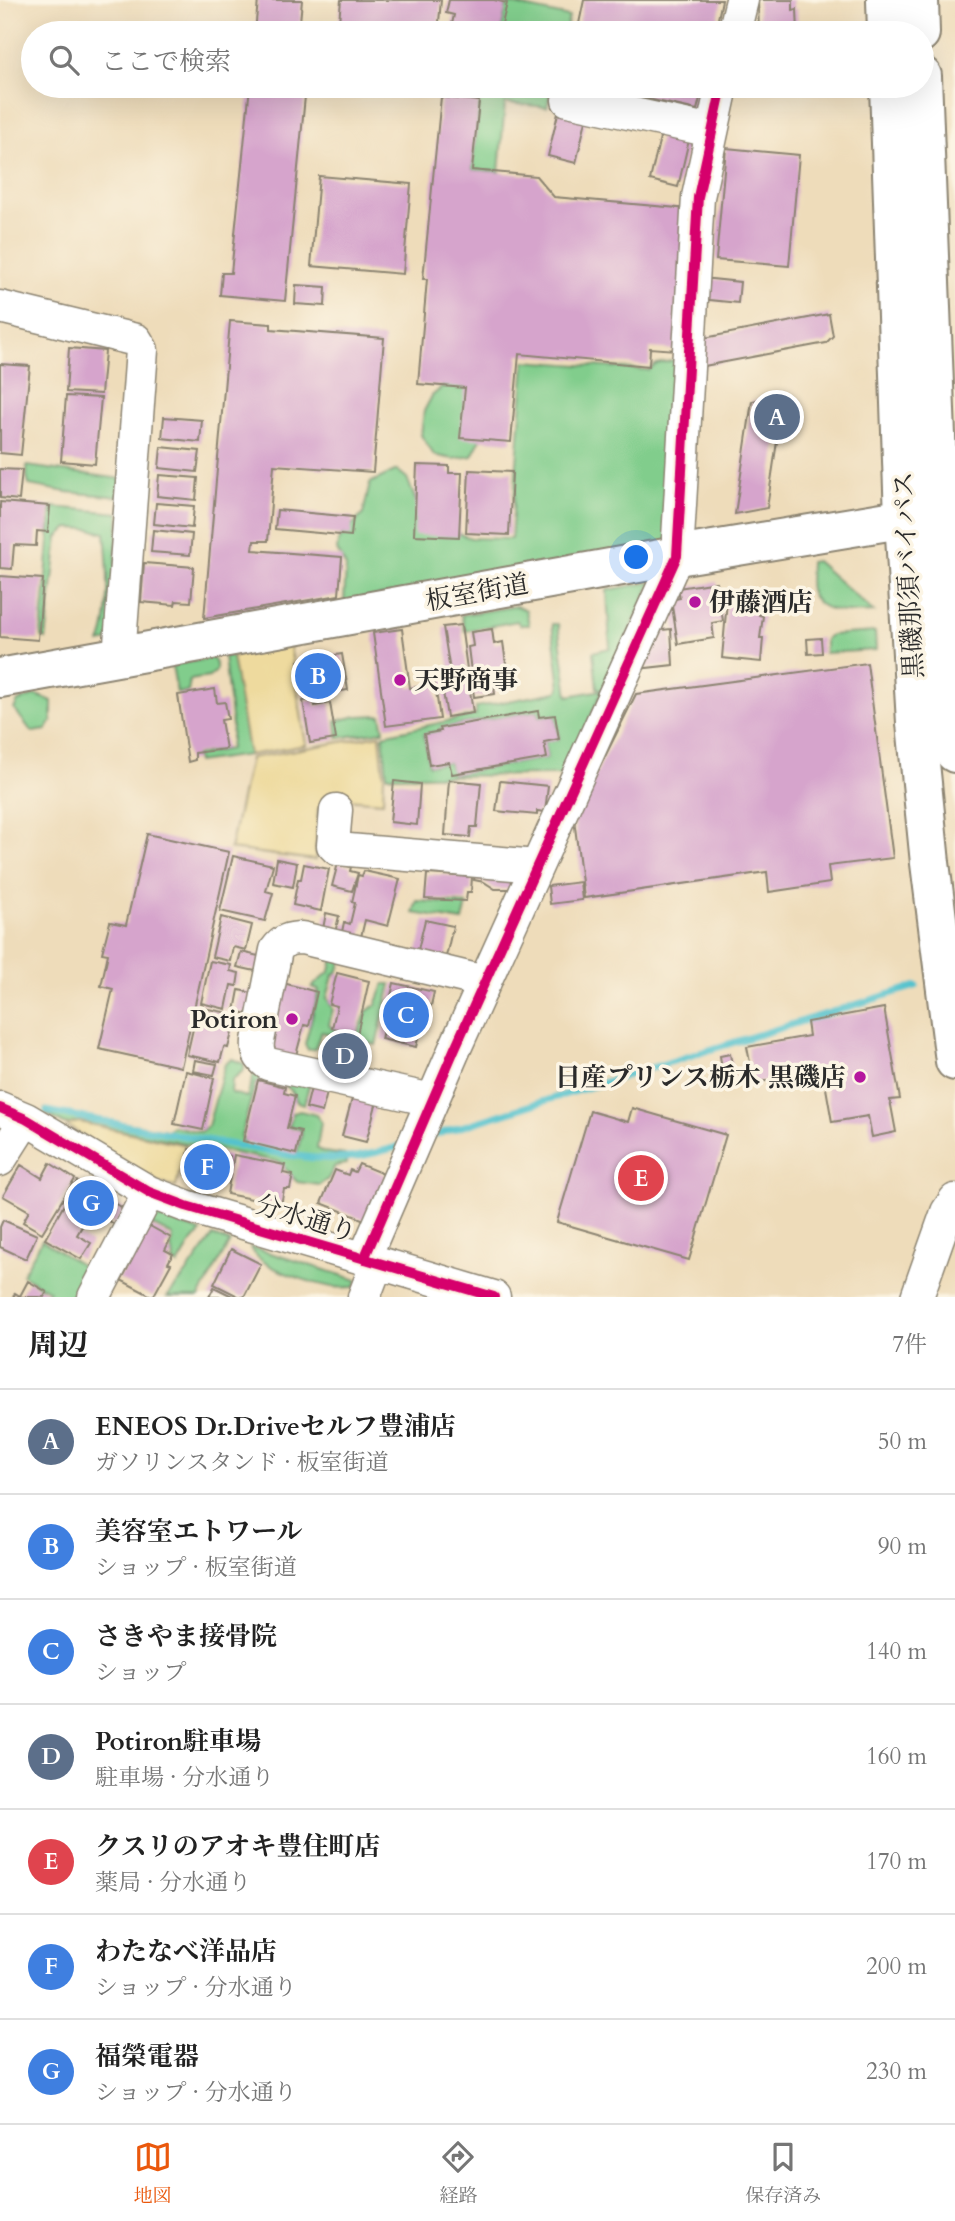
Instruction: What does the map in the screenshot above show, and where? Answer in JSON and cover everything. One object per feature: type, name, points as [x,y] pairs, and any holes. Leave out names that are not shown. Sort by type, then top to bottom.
[{"type":"main road","points":[[886,0],[887,21]]},
{"type":"main road","points":[[919,0],[920,21]]},
{"type":"main road","name":"黒磯那須バイパス","points":[[890,98],[955,753]]},
{"type":"main road","name":"黒磯那須バイパス","points":[[923,98],[933,514],[916,723],[930,863],[955,1061]]},
{"type":"main road","name":"板室街道","points":[[0,678],[677,555],[933,514]]},
{"type":"street","points":[[737,21],[741,0]]},
{"type":"street","points":[[364,1297],[370,1261],[432,1100],[677,555],[698,197],[719,98]]},
{"type":"street","points":[[568,100],[712,131]]},
{"type":"street","points":[[0,307],[136,340],[142,350],[119,657]]},
{"type":"street","points":[[336,810],[333,845],[337,849],[537,866]]},
{"type":"street","points":[[432,1100],[268,1065],[261,1059],[257,1052],[258,1041],[276,950],[281,943],[292,938],[302,938],[485,982]]},
{"type":"street","points":[[0,1160],[13,1114]]},
{"type":"street","name":"分水通り","points":[[13,1114],[149,1192],[186,1206],[494,1297]]},
{"type":"street","points":[[94,1297],[149,1192]]},
{"type":"street","points":[[917,1297],[947,1212],[955,1200]]},
{"type":"green space","points":[[507,3],[569,17],[568,21],[503,21]]},
{"type":"green space","points":[[450,98],[549,98],[547,107],[505,103],[499,172],[472,170],[479,101]]},
{"type":"green space","points":[[679,359],[669,542],[344,602],[346,567],[337,550],[338,541],[363,514],[370,483],[397,470],[407,478],[424,522],[471,538],[511,539],[525,361],[648,370],[657,364]]},
{"type":"green space","points":[[447,383],[473,390],[484,433],[472,456],[453,459],[434,455],[421,435],[424,411],[432,396]]},
{"type":"green space","points":[[27,466],[122,479],[120,497],[66,492],[29,485]]},
{"type":"green space","points":[[52,507],[119,513],[110,641],[100,643],[108,604],[105,533],[90,529],[68,528],[58,537],[46,639],[41,637]]},
{"type":"green space","points":[[816,561],[874,612],[838,611],[821,605],[809,587],[810,562]]},
{"type":"green space","points":[[652,582],[564,775],[387,776],[383,735],[476,715],[476,707],[557,692],[560,687],[552,624],[558,624],[568,696],[602,690],[597,688],[593,652],[610,648],[607,590]],"holes":[[[538,711],[539,717],[555,715],[559,739],[544,742],[547,758],[452,774],[449,762],[429,765],[424,734],[441,731],[440,728]]]},
{"type":"green space","points":[[517,606],[526,610],[529,625],[520,625],[517,621],[465,631],[461,615]]},
{"type":"green space","points":[[875,632],[876,650],[825,653],[825,639],[831,635]]},
{"type":"green space","points":[[224,656],[232,656],[249,755],[197,762],[196,755],[230,749],[232,726]]},
{"type":"green space","points":[[213,658],[216,671],[209,677],[190,680],[188,692],[177,693],[172,665]]},
{"type":"green space","points":[[36,695],[52,701],[52,721],[46,730],[32,732],[14,709],[18,701]]},
{"type":"green space","points":[[381,715],[384,731],[338,738],[336,721],[357,716]]},
{"type":"green space","points":[[417,901],[467,904],[463,921],[413,913]]},
{"type":"green space","points":[[334,954],[342,961],[333,976],[327,998],[333,1009],[329,1025],[335,1030],[347,1033],[359,1031],[367,1011],[376,1005],[384,984],[391,984],[376,1045],[321,1032],[315,1049],[308,1050],[305,1044],[319,990],[312,987],[330,971]]},
{"type":"green space","points":[[232,1059],[244,1064],[244,1070],[232,1080],[231,1093],[247,1097],[254,1074],[262,1072],[310,1082],[304,1104],[297,1102],[292,1091],[279,1083],[262,1078],[255,1084],[241,1137],[246,1145],[293,1155],[297,1152],[302,1133],[300,1129],[289,1127],[293,1113],[300,1111],[316,1115],[321,1122],[317,1148],[323,1152],[345,1155],[346,1164],[335,1166],[328,1179],[319,1185],[297,1182],[280,1162],[79,1122],[66,1125],[46,1114],[45,1109],[167,1130],[173,1126],[200,1132],[208,1126],[225,1064]]},
{"type":"green space","points":[[148,1214],[201,1232],[178,1265],[173,1262],[173,1236],[142,1220]]},
{"type":"green space","points":[[213,1236],[230,1242],[199,1297],[167,1297],[186,1274]]},
{"type":"green space","points":[[42,1240],[93,1273],[81,1297],[46,1297],[49,1291],[22,1275]]},
{"type":"green space","points":[[251,1247],[357,1280],[355,1287],[332,1287],[286,1273],[263,1262]]},
{"type":"sand","points":[[290,645],[306,745],[249,755],[232,656]]},
{"type":"sand","points":[[380,735],[384,776],[383,802],[332,798],[318,809],[315,860],[230,849],[250,758]]},
{"type":"sand","points":[[79,1122],[186,1145],[176,1187],[158,1182],[66,1125]]},
{"type":"building","points":[[258,0],[302,0],[300,21],[256,21]]},
{"type":"building","points":[[341,0],[441,0],[439,21],[339,21]]},
{"type":"building","points":[[449,0],[494,0],[507,3],[503,21],[453,21],[454,15],[446,13]]},
{"type":"building","points":[[584,0],[722,0],[718,21],[580,21]]},
{"type":"building","points":[[758,0],[793,0],[798,21],[759,21]]},
{"type":"building","points":[[249,98],[305,98],[285,301],[220,295],[222,273],[231,273]]},
{"type":"building","points":[[441,98],[479,101],[472,170],[536,176],[554,197],[689,209],[676,350],[650,348],[649,366],[519,354],[511,442],[460,438],[465,388],[418,384],[427,279],[423,279]]},
{"type":"building","points":[[644,98],[700,98],[697,110]]},
{"type":"building","points":[[559,109],[587,116],[576,163],[548,156]]},
{"type":"building","points":[[661,133],[689,140],[678,187],[650,180]]},
{"type":"building","points":[[726,148],[799,155],[789,266],[716,260]]},
{"type":"building","points":[[319,176],[411,184],[403,274],[311,266]]},
{"type":"building","points":[[702,278],[740,282],[738,303],[700,299]]},
{"type":"building","points":[[296,285],[326,287],[325,306],[295,304]]},
{"type":"building","points":[[829,314],[833,336],[826,343],[704,366],[699,339]]},
{"type":"building","points":[[230,321],[271,324],[271,329],[384,338],[373,472],[274,465],[268,541],[254,541],[253,550],[342,557],[339,595],[204,618]]},
{"type":"building","points":[[69,348],[105,351],[101,394],[66,392]]},
{"type":"building","points":[[0,364],[30,366],[21,455],[0,453]]},
{"type":"building","points":[[784,395],[767,508],[735,514],[752,401]]},
{"type":"building","points":[[66,396],[101,398],[95,464],[61,461]]},
{"type":"building","points":[[164,417],[202,420],[200,442],[162,438]]},
{"type":"building","points":[[161,447],[200,451],[197,472],[159,468]]},
{"type":"building","points":[[417,465],[449,466],[449,473],[462,473],[459,537],[414,535]]},
{"type":"building","points":[[0,469],[22,470],[19,500],[0,498]]},
{"type":"building","points":[[469,470],[512,472],[509,535],[466,533]]},
{"type":"building","points":[[159,475],[198,478],[196,500],[157,496]]},
{"type":"building","points":[[0,502],[50,506],[48,532],[37,531],[36,546],[14,545],[12,569],[0,568]]},
{"type":"building","points":[[156,503],[194,506],[192,528],[154,524]]},
{"type":"building","points":[[277,510],[353,517],[351,536],[275,529]]},
{"type":"building","points":[[153,530],[192,534],[190,555],[151,552]]},
{"type":"building","points":[[144,563],[194,567],[191,602],[176,601],[175,605],[141,602]]},
{"type":"building","points":[[0,576],[43,579],[38,640],[0,637]]},
{"type":"building","points":[[717,582],[723,621],[712,623],[714,638],[678,644],[671,600],[680,598],[678,588]]},
{"type":"building","points":[[728,589],[761,592],[761,662],[722,658]]},
{"type":"building","points":[[461,625],[473,713],[447,717],[440,673],[450,671],[443,627]]},
{"type":"building","points":[[402,629],[410,688],[435,684],[440,719],[386,726],[373,633]]},
{"type":"building","points":[[492,629],[494,644],[503,642],[509,685],[494,687],[495,694],[474,697],[468,647],[473,646],[471,632]]},
{"type":"building","points":[[671,629],[673,665],[637,669],[652,631]]},
{"type":"building","points":[[821,638],[822,653],[808,654],[807,639]]},
{"type":"building","points":[[342,654],[348,690],[304,697],[298,661]]},
{"type":"building","points":[[867,663],[893,858],[828,866],[830,883],[769,892],[767,872],[584,898],[574,819],[636,694]]},
{"type":"building","points":[[215,689],[217,703],[225,702],[228,719],[221,720],[226,749],[195,753],[195,760],[188,762],[178,695]]},
{"type":"building","points":[[314,699],[315,706],[330,703],[336,739],[310,743],[303,701]]},
{"type":"building","points":[[538,711],[539,717],[555,715],[559,739],[544,742],[547,758],[452,774],[449,762],[429,765],[424,734],[441,731],[440,728]]},
{"type":"building","points":[[449,780],[481,783],[477,827],[471,827],[470,837],[445,835]]},
{"type":"building","points":[[394,781],[420,784],[417,825],[390,822]]},
{"type":"building","points":[[500,781],[548,786],[545,812],[537,811],[537,815],[496,811]]},
{"type":"building","points":[[147,834],[229,852],[181,1067],[99,1049],[113,989],[101,986],[108,954],[102,953],[110,922],[126,925]]},
{"type":"building","points":[[233,856],[273,865],[266,891],[273,893],[265,921],[220,911]]},
{"type":"building","points":[[277,859],[297,863],[293,887],[273,883]]},
{"type":"building","points":[[338,863],[351,867],[350,871],[358,873],[352,891],[332,886]]},
{"type":"building","points":[[304,864],[329,869],[321,911],[293,905]]},
{"type":"building","points":[[364,871],[400,879],[388,926],[365,920],[360,941],[341,937],[344,922],[350,924],[358,875],[362,876]]},
{"type":"building","points":[[427,874],[472,877],[471,892],[467,892],[466,901],[425,899]]},
{"type":"building","points":[[475,874],[519,877],[513,889],[495,889],[484,882],[474,880]]},
{"type":"building","points":[[580,882],[582,900],[550,904],[548,886]]},
{"type":"building","points":[[326,913],[339,916],[334,937],[322,934]]},
{"type":"building","points":[[221,917],[252,925],[246,950],[233,947],[230,961],[212,957]]},
{"type":"building","points":[[425,920],[453,926],[445,961],[417,954]]},
{"type":"building","points":[[241,952],[263,957],[260,972],[237,967]]},
{"type":"building","points":[[210,961],[231,965],[230,971],[239,973],[237,986],[231,985],[226,1009],[201,1003]]},
{"type":"building","points":[[337,973],[369,981],[357,1034],[332,1028],[337,1006],[329,1004]]},
{"type":"building","points":[[283,983],[317,992],[309,1026],[304,1025],[295,1059],[266,1051]]},
{"type":"building","points":[[394,983],[434,992],[431,1006],[426,1005],[416,1047],[381,1039]]},
{"type":"building","points":[[239,990],[257,994],[252,1015],[235,1011]]},
{"type":"building","points":[[198,1007],[229,1013],[226,1027],[233,1029],[228,1048],[224,1047],[220,1062],[187,1055]]},
{"type":"building","name":"日産プリンス栃木 黒磯店","points":[[884,1008],[900,1099],[890,1100],[896,1132],[872,1137],[868,1116],[832,1122],[823,1071],[754,1083],[747,1047],[809,1036],[807,1022]]},
{"type":"building","points":[[730,1054],[735,1081],[724,1083],[720,1056]]},
{"type":"building","points":[[195,1060],[217,1064],[214,1075],[193,1071]]},
{"type":"building","points":[[186,1071],[214,1078],[203,1130],[174,1124]]},
{"type":"building","points":[[258,1080],[285,1087],[284,1093],[295,1096],[287,1128],[301,1131],[296,1154],[243,1141]]},
{"type":"building","points":[[312,1084],[328,1089],[322,1112],[306,1108]]},
{"type":"building","points":[[353,1095],[377,1101],[366,1142],[342,1136]]},
{"type":"building","points":[[632,1108],[726,1135],[689,1260],[557,1222],[590,1111],[628,1122]]},
{"type":"building","points":[[189,1149],[230,1156],[226,1182],[185,1175]]},
{"type":"building","points":[[234,1155],[285,1165],[283,1173],[293,1175],[290,1189],[284,1189],[281,1205],[227,1194]]},
{"type":"building","points":[[50,1163],[75,1179],[42,1233],[23,1222],[29,1211],[3,1196],[21,1165],[42,1178]]},
{"type":"building","points":[[359,1164],[386,1175],[367,1221],[321,1203],[335,1170],[348,1175],[350,1170],[355,1172]]},
{"type":"building","points":[[77,1181],[100,1195],[77,1235],[91,1243],[81,1259],[45,1239]]},
{"type":"building","points":[[114,1203],[125,1209],[116,1225],[104,1218]]},
{"type":"building","points":[[3,1220],[37,1235],[26,1259],[0,1247],[0,1227]]},
{"type":"building","points":[[148,1225],[171,1238],[165,1250],[173,1254],[168,1263],[171,1264],[153,1297],[119,1279]]},
{"type":"building","points":[[231,1249],[261,1264],[244,1297],[214,1284]]},
{"type":"building","points":[[28,1281],[47,1292],[44,1297],[13,1297],[15,1293],[20,1296]]},
{"type":"building","points":[[214,1287],[234,1297],[209,1297]]},
{"type":"waterway","points":[[425,1138],[916,986]]},
{"type":"waterway","points":[[47,1111],[306,1157],[347,1158],[404,1145]]},
{"type":"cycle path","points":[[364,1259],[455,1048],[677,556],[698,197],[719,98]]},
{"type":"cycle path","points":[[0,1108],[26,1119],[149,1192],[186,1206],[494,1297]]},
{"type":"place","name":"ENEOS Dr.Driveセルフ豊浦店","points":[[777,417]]},
{"type":"place","name":"伊藤酒店","points":[[695,602]]},
{"type":"place","name":"美容室エトワール","points":[[318,676]]},
{"type":"place","name":"天野商事","points":[[400,680]]},
{"type":"place","name":"さきやま接骨院","points":[[406,1015]]},
{"type":"place","name":"Potiron","points":[[292,1019]]},
{"type":"place","name":"Potiron駐車場","points":[[345,1056]]},
{"type":"place","name":"日産プリンス栃木 黒磯店","points":[[860,1077]]},
{"type":"place","name":"わたなべ洋品店","points":[[207,1167]]},
{"type":"place","name":"クスリのアオキ豊住町店","points":[[641,1178]]},
{"type":"place","name":"福榮電器","points":[[91,1203]]}]
